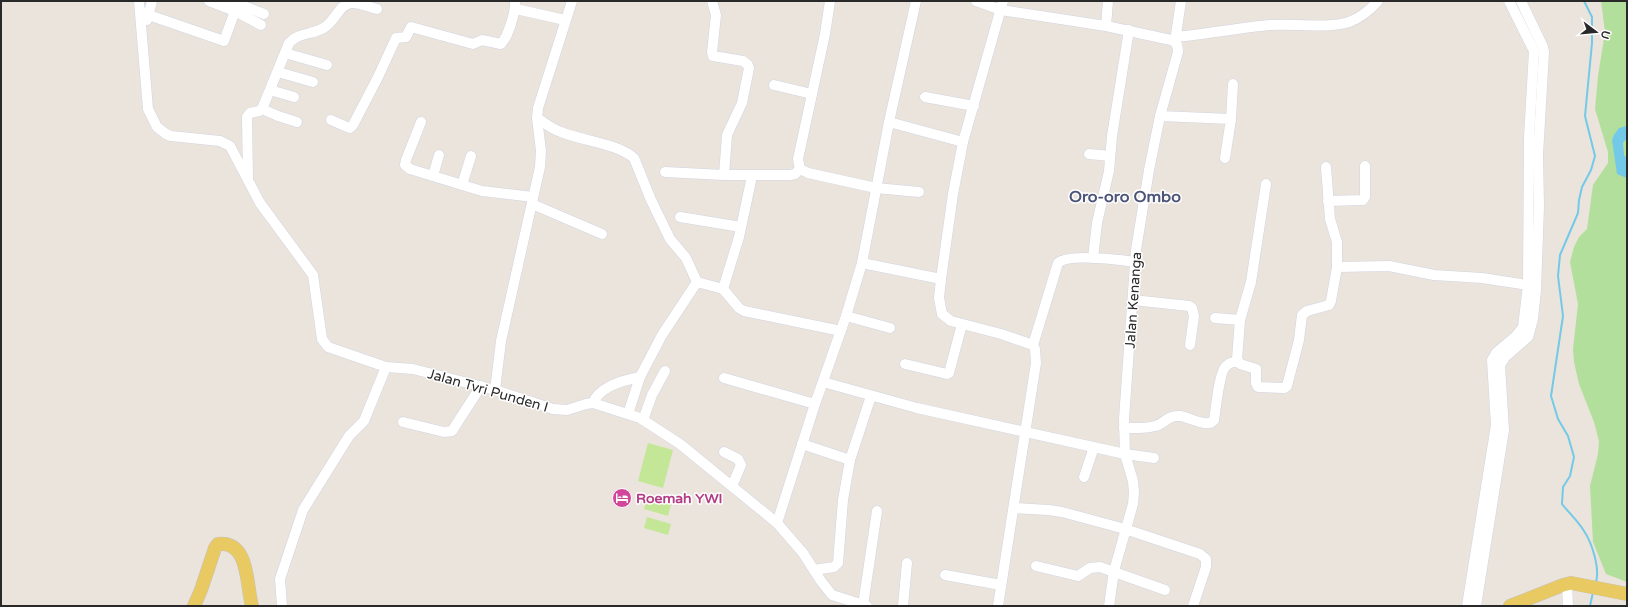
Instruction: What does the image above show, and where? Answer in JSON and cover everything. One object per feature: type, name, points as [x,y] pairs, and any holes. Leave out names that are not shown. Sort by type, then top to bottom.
[{"type":"main road","points":[[194,606],[202,590],[215,548],[218,544],[221,544],[234,547],[241,556],[252,606]]},
{"type":"main road","points":[[1510,606],[1571,583],[1627,594]]},
{"type":"main road","points":[[1596,588],[1627,603]]},
{"type":"street","points":[[138,1],[144,14],[145,28]]},
{"type":"street","points":[[152,1],[144,14],[148,109],[157,127],[160,131],[171,136],[225,142],[230,146],[250,183]]},
{"type":"street","points":[[209,1],[233,6],[254,5],[264,14]]},
{"type":"street","points":[[495,390],[501,341],[540,167],[541,151],[537,118],[538,108],[572,1]]},
{"type":"street","points":[[712,1],[716,15],[712,52],[713,56],[743,61],[748,65],[742,103],[727,135],[724,175]]},
{"type":"street","points":[[800,169],[798,159],[825,34],[830,1]]},
{"type":"street","points":[[777,523],[862,264],[889,122],[916,1]]},
{"type":"street","points":[[976,1],[1175,39],[1270,25],[1336,24],[1348,22],[1362,15],[1378,1]]},
{"type":"street","points":[[1106,26],[1108,1]]},
{"type":"street","name":"Jalan Kenanga","points":[[1109,606],[1114,571],[1133,504],[1134,493],[1133,481],[1125,454],[1124,428],[1136,262],[1149,170],[1160,116],[1178,52],[1175,39],[1181,1]]},
{"type":"street","points":[[1509,1],[1534,51],[1529,137],[1534,206]]},
{"type":"street","points":[[1467,606],[1500,424],[1492,360],[1497,352],[1516,336],[1523,327],[1528,285],[1544,52],[1543,47],[1520,1]]},
{"type":"street","points":[[250,183],[247,117],[250,113],[262,109],[289,43],[295,36],[312,33],[326,26],[345,5],[353,3],[377,9]]},
{"type":"street","points":[[331,120],[350,128],[353,125],[396,38],[406,37],[411,27],[473,44],[482,40],[498,44],[502,43],[504,40],[515,5],[565,20]]},
{"type":"street","points":[[144,14],[224,41],[233,6]]},
{"type":"street","points":[[233,6],[261,25]]},
{"type":"street","points":[[1002,6],[963,142],[949,216],[939,298],[942,314],[947,319],[1001,334],[1033,345]]},
{"type":"street","points":[[1093,258],[1097,222],[1109,172],[1112,136],[1129,30]]},
{"type":"street","points":[[285,53],[327,65]]},
{"type":"street","points":[[278,72],[313,82]]},
{"type":"street","points":[[1225,158],[1233,84]]},
{"type":"street","points":[[774,85],[812,94]]},
{"type":"street","points":[[270,90],[294,97]]},
{"type":"street","points":[[925,97],[974,106]]},
{"type":"street","points":[[262,109],[297,122]]},
{"type":"street","points":[[1160,116],[1230,119]]},
{"type":"street","points":[[537,118],[558,131],[616,148],[634,158],[651,200],[670,239],[688,261],[697,282]]},
{"type":"street","points":[[421,122],[405,165],[410,169],[482,191],[532,200],[602,234]]},
{"type":"street","points":[[889,122],[963,142]]},
{"type":"street","points":[[1089,154],[1110,156]]},
{"type":"street","points":[[433,176],[439,155]]},
{"type":"street","points":[[462,185],[471,156]]},
{"type":"street","points":[[1328,201],[1363,200],[1365,197],[1365,166]]},
{"type":"street","points":[[1124,428],[1146,428],[1160,425],[1166,418],[1172,416],[1181,416],[1208,424],[1213,422],[1223,370],[1225,366],[1232,362],[1238,362],[1243,366],[1256,369],[1256,383],[1258,387],[1284,388],[1289,381],[1299,340],[1301,318],[1307,311],[1329,305],[1331,301],[1337,267],[1337,242],[1330,219],[1326,167]]},
{"type":"street","points":[[665,172],[752,176],[790,175],[795,174],[800,169]]},
{"type":"street","points":[[800,169],[808,173],[876,188],[919,192]]},
{"type":"street","points":[[723,289],[741,227],[752,176]]},
{"type":"street","name":"Jalan Tvri Punden I","points":[[250,183],[260,202],[313,275],[322,339],[324,343],[334,350],[386,368],[413,369],[481,386],[553,409],[567,410],[586,404],[593,404],[643,420],[680,444],[777,523],[803,552],[820,581],[832,595],[865,605]]},
{"type":"street","points":[[1238,362],[1240,320],[1251,282],[1266,184]]},
{"type":"street","points":[[680,217],[741,227]]},
{"type":"street","points":[[1476,606],[1500,424],[1500,365],[1505,357],[1528,337],[1532,326],[1536,290],[1533,223]]},
{"type":"street","points":[[998,606],[1036,363],[1035,349],[1033,345],[1058,263],[1063,259],[1093,258],[1136,262]]},
{"type":"street","points":[[862,264],[941,279]]},
{"type":"street","points":[[1337,267],[1389,266],[1434,275],[1482,278],[1528,285]]},
{"type":"street","points":[[697,282],[723,289],[739,308],[744,311],[840,331]]},
{"type":"street","points":[[628,414],[640,377],[662,335],[697,282]]},
{"type":"street","points":[[1133,300],[1189,306],[1192,308],[1194,316],[1190,345]]},
{"type":"street","points":[[846,316],[890,328]]},
{"type":"street","points":[[1215,318],[1240,320]]},
{"type":"street","points":[[905,364],[947,374],[949,373],[962,324]]},
{"type":"street","points":[[282,606],[280,579],[300,517],[306,504],[349,436],[364,421],[386,368]]},
{"type":"street","points":[[643,420],[652,394],[665,371]]},
{"type":"street","points":[[593,404],[598,395],[610,387],[626,379],[640,377]]},
{"type":"street","points":[[724,378],[815,404]]},
{"type":"street","points":[[823,382],[917,408],[1125,454],[1154,458]]},
{"type":"street","points":[[403,422],[444,432],[452,431],[481,386]]},
{"type":"street","points":[[814,570],[834,567],[838,563],[843,500],[850,460],[871,396]]},
{"type":"street","points":[[802,444],[850,460]]},
{"type":"street","points":[[1084,476],[1094,447]]},
{"type":"street","points":[[724,452],[738,459],[741,465],[732,486]]},
{"type":"street","points":[[1014,508],[1055,510],[1125,529],[1204,557],[1206,567],[1193,606]]},
{"type":"street","points":[[865,605],[877,511]]},
{"type":"street","points":[[903,606],[907,563]]},
{"type":"street","points":[[1036,566],[1078,576],[1094,567],[1100,567],[1165,590]]},
{"type":"street","points":[[945,575],[1001,584]]},
{"type":"street","points":[[1567,584],[1568,606]]},
{"type":"green space","points":[[1601,1],[1627,1],[1627,582],[1606,574],[1593,542],[1590,486],[1598,454],[1599,441],[1594,422],[1579,384],[1574,362],[1573,349],[1578,304],[1570,262],[1574,247],[1579,237],[1587,229],[1593,185],[1608,163],[1608,152],[1595,109],[1598,76],[1605,32]]},
{"type":"green space","points":[[648,443],[673,450],[663,488],[638,481]]},
{"type":"green space","points":[[647,497],[671,504],[668,516],[644,509]]},
{"type":"green space","points":[[647,517],[671,524],[668,535],[644,528]]},
{"type":"water","points":[[1627,126],[1627,138],[1623,143],[1624,155],[1627,159],[1627,178],[1617,174],[1612,140],[1619,128]]},
{"type":"waterway","points":[[1584,1],[1592,17],[1592,43],[1585,116],[1595,156],[1591,170],[1582,187],[1578,213],[1560,255],[1558,276],[1563,316],[1551,396],[1558,419],[1568,436],[1574,457],[1570,476],[1563,487],[1562,504],[1582,527],[1590,542],[1596,563],[1596,582]]},
{"type":"waterway","points":[[1590,606],[1593,592]]},
{"type":"place","name":"Roemah YWI","points":[[622,498]]},
{"type":"district","name":"Oro-oro Ombo","points":[[1125,196]]}]
